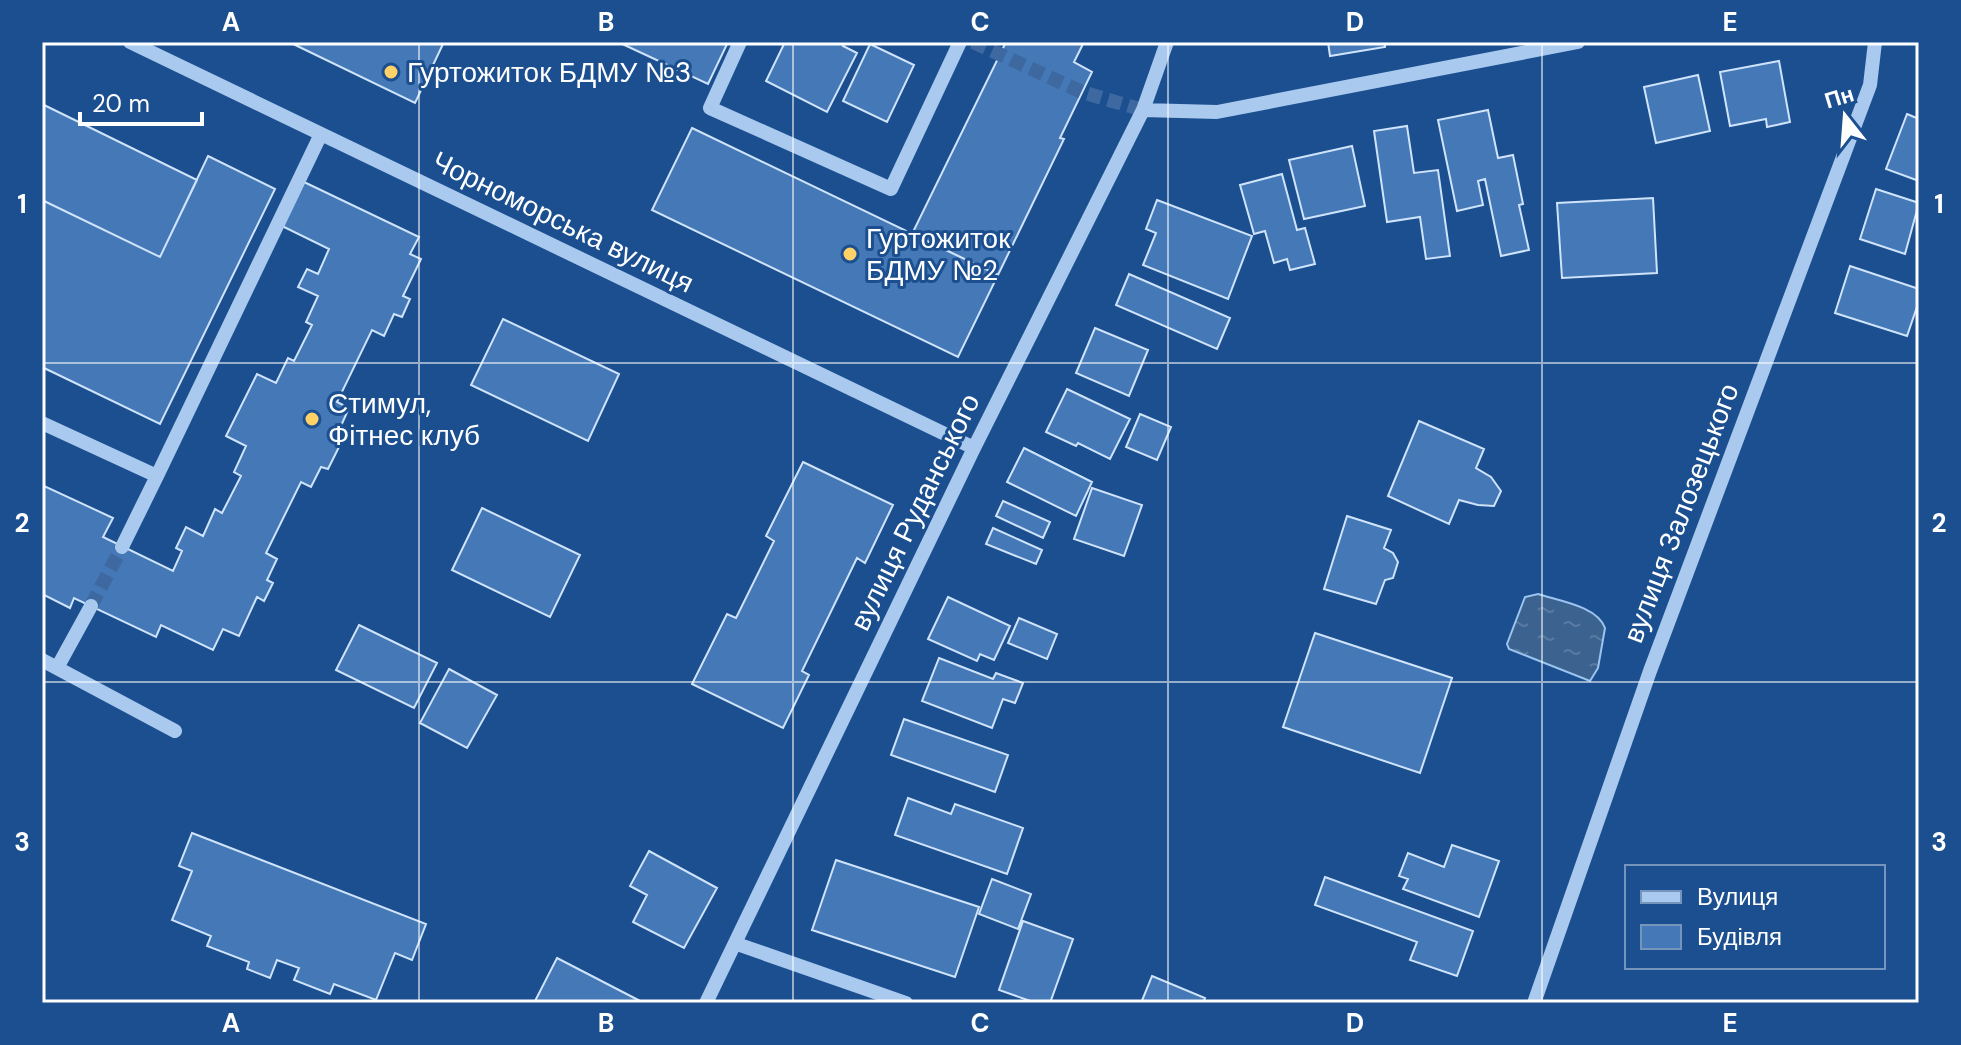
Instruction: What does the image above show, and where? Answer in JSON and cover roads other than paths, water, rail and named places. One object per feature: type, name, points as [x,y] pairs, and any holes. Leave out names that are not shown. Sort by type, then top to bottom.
[{"type":"street","name":"Чорноморська вулиця","points":[[130,42],[974,448]]},
{"type":"street","points":[[740,42],[710,108],[891,189],[960,42]]},
{"type":"street","name":"вулиця Руданського","points":[[706,1003],[974,448],[1143,110],[1167,42]]},
{"type":"street","points":[[1143,110],[1217,112],[1578,42]]},
{"type":"street","name":"вулиця Залозецького","points":[[1534,1003],[1650,671],[1870,85],[1875,42]]},
{"type":"street","points":[[122,547],[321,134]]},
{"type":"street","points":[[42,423],[157,476]]},
{"type":"street","points":[[57,668],[91,606]]},
{"type":"street","points":[[42,660],[175,731]]},
{"type":"street","points":[[737,944],[906,1003]]},
{"type":"water","points":[[1538,594],[1586,609],[1601,621],[1605,628],[1598,668],[1590,681],[1509,649],[1507,644],[1525,597]]},
{"type":"tunnel","points":[[973,42],[1082,92],[1143,110]]},
{"type":"tunnel","points":[[91,606],[122,547]]},
{"type":"place","name":"Гуртожиток БДМУ №3","points":[[391,72]]},
{"type":"place","name":"Гуртожиток БДМУ №2","points":[[850,254]]},
{"type":"place","name":"Стимул, Фітнес клуб","points":[[312,419]]}]
